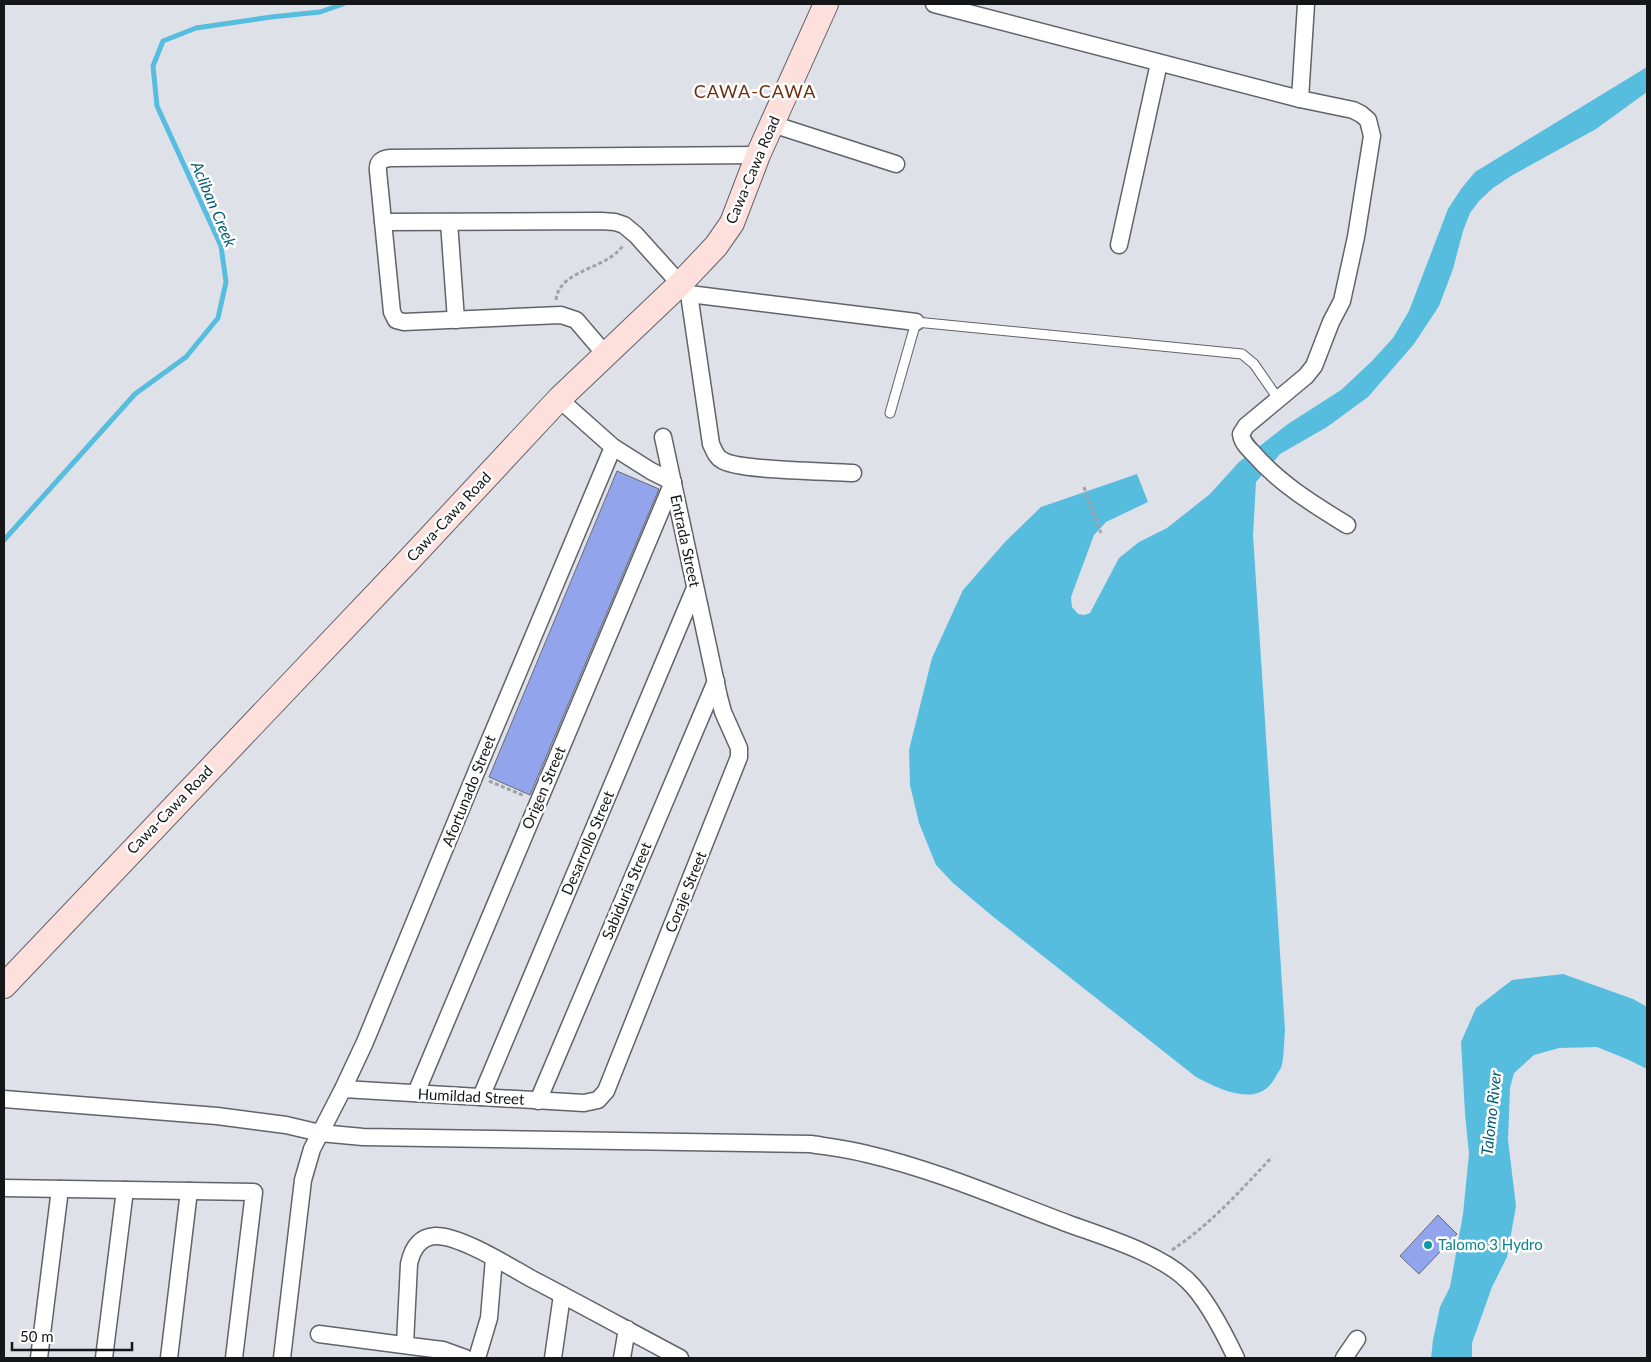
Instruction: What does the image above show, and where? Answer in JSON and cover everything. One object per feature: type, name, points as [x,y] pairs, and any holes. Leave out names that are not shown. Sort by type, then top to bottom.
[{"type":"street","name":"Cawa-Cawa Road","points":[[4,986],[408,561],[558,399],[605,354],[684,289],[732,223],[758,155],[826,4]]},
{"type":"street","points":[[934,4],[1300,99],[1354,110],[1368,120],[1372,136],[1356,237],[1342,301],[1331,322],[1314,366],[1306,376],[1242,430],[1241,438],[1269,471],[1307,500],[1347,526]]},
{"type":"street","points":[[1300,99],[1306,4]]},
{"type":"street","points":[[1119,245],[1158,63]]},
{"type":"street","points":[[772,124],[896,164]]},
{"type":"street","points":[[605,354],[576,320],[568,316],[554,314],[404,322],[396,320],[392,312],[378,165],[380,162],[390,158],[758,155]]},
{"type":"street","points":[[383,222],[615,222],[624,226],[636,235],[684,289],[711,444],[722,461],[740,466],[853,473]]},
{"type":"street","points":[[449,222],[456,320]]},
{"type":"street","points":[[684,289],[916,322]]},
{"type":"street","name":"Entrada Street","points":[[558,399],[613,447],[651,471],[673,482],[716,681]]},
{"type":"street","points":[[663,437],[673,482]]},
{"type":"street","name":"Afortunado Street","points":[[282,1358],[306,1165],[320,1132],[344,1089],[386,992],[613,447]]},
{"type":"street","name":"Origen Street","points":[[416,1093],[673,482]]},
{"type":"street","name":"Desarrollo Street","points":[[481,1097],[695,588]]},
{"type":"street","name":"Coraje Street","points":[[598,1100],[606,1091],[739,757],[739,748],[723,712],[716,681]]},
{"type":"street","name":"Sabiduria Street","points":[[538,1101],[716,681]]},
{"type":"street","name":"Humildad Street","points":[[344,1089],[584,1104],[598,1100]]},
{"type":"street","points":[[4,1098],[234,1118],[363,1137],[811,1144],[867,1154],[917,1168],[1092,1232],[1171,1266],[1188,1281],[1205,1301],[1236,1358]]},
{"type":"street","points":[[4,1188],[254,1192],[234,1358]]},
{"type":"street","points":[[39,1358],[60,1189]]},
{"type":"street","points":[[104,1358],[125,1190]]},
{"type":"street","points":[[169,1358],[190,1191]]},
{"type":"street","points":[[405,1344],[411,1254],[417,1244],[434,1236],[444,1237],[461,1243],[494,1258],[680,1358]]},
{"type":"street","points":[[477,1358],[489,1318],[494,1258]]},
{"type":"street","points":[[553,1358],[562,1295]]},
{"type":"street","points":[[622,1358],[627,1330]]},
{"type":"street","points":[[319,1334],[443,1350],[465,1358]]},
{"type":"street","points":[[1344,1358],[1358,1339]]},
{"type":"lane","points":[[890,413],[916,322],[1242,354],[1254,364],[1279,400]]},
{"type":"path","points":[[554,314],[556,295],[560,286],[569,279],[610,258],[636,235]]},
{"type":"path","points":[[1084,487],[1101,533]]},
{"type":"path","points":[[475,775],[538,802]]},
{"type":"path","points":[[1157,1260],[1196,1234],[1272,1158]]},
{"type":"water","points":[[1647,67],[1647,92],[1596,129],[1511,176],[1493,188],[1479,201],[1470,213],[1463,231],[1453,269],[1439,306],[1414,344],[1368,397],[1327,427],[1280,454],[1256,482],[1253,535],[1285,1030],[1284,1048],[1280,1070],[1268,1087],[1259,1093],[1238,1094],[1216,1087],[1196,1077],[991,915],[953,883],[936,865],[919,823],[910,785],[909,750],[932,658],[963,590],[1005,542],[1041,507],[1137,474],[1148,502],[1106,522],[1094,535],[1071,597],[1072,607],[1078,614],[1090,613],[1119,558],[1139,542],[1167,528],[1210,494],[1239,462],[1288,424],[1341,390],[1393,338],[1409,311],[1448,209],[1475,172]]},
{"type":"water","name":"Talomo River","points":[[1563,974],[1633,999],[1647,1007],[1647,1069],[1597,1047],[1559,1048],[1534,1055],[1514,1073],[1510,1088],[1508,1140],[1516,1206],[1507,1257],[1492,1287],[1472,1343],[1472,1358],[1431,1358],[1440,1307],[1450,1287],[1463,1214],[1469,1154],[1461,1042],[1476,1008],[1512,980]]},
{"type":"building","points":[[617,471],[659,489],[530,795],[489,777]]},
{"type":"building","name":"Talomo 3 Hydro","points":[[1438,1215],[1457,1234],[1419,1274],[1400,1256]]},
{"type":"waterway","name":"Acliban Creek","points":[[4,540],[135,394],[186,357],[218,318],[226,282],[221,246],[157,106],[153,66],[163,41],[196,28],[320,12],[343,4]]},
{"type":"place","name":"Talomo 3 Hydro","points":[[1428,1245]]},
{"type":"district","name":"CAWA-CAWA","points":[[755,92]]}]
